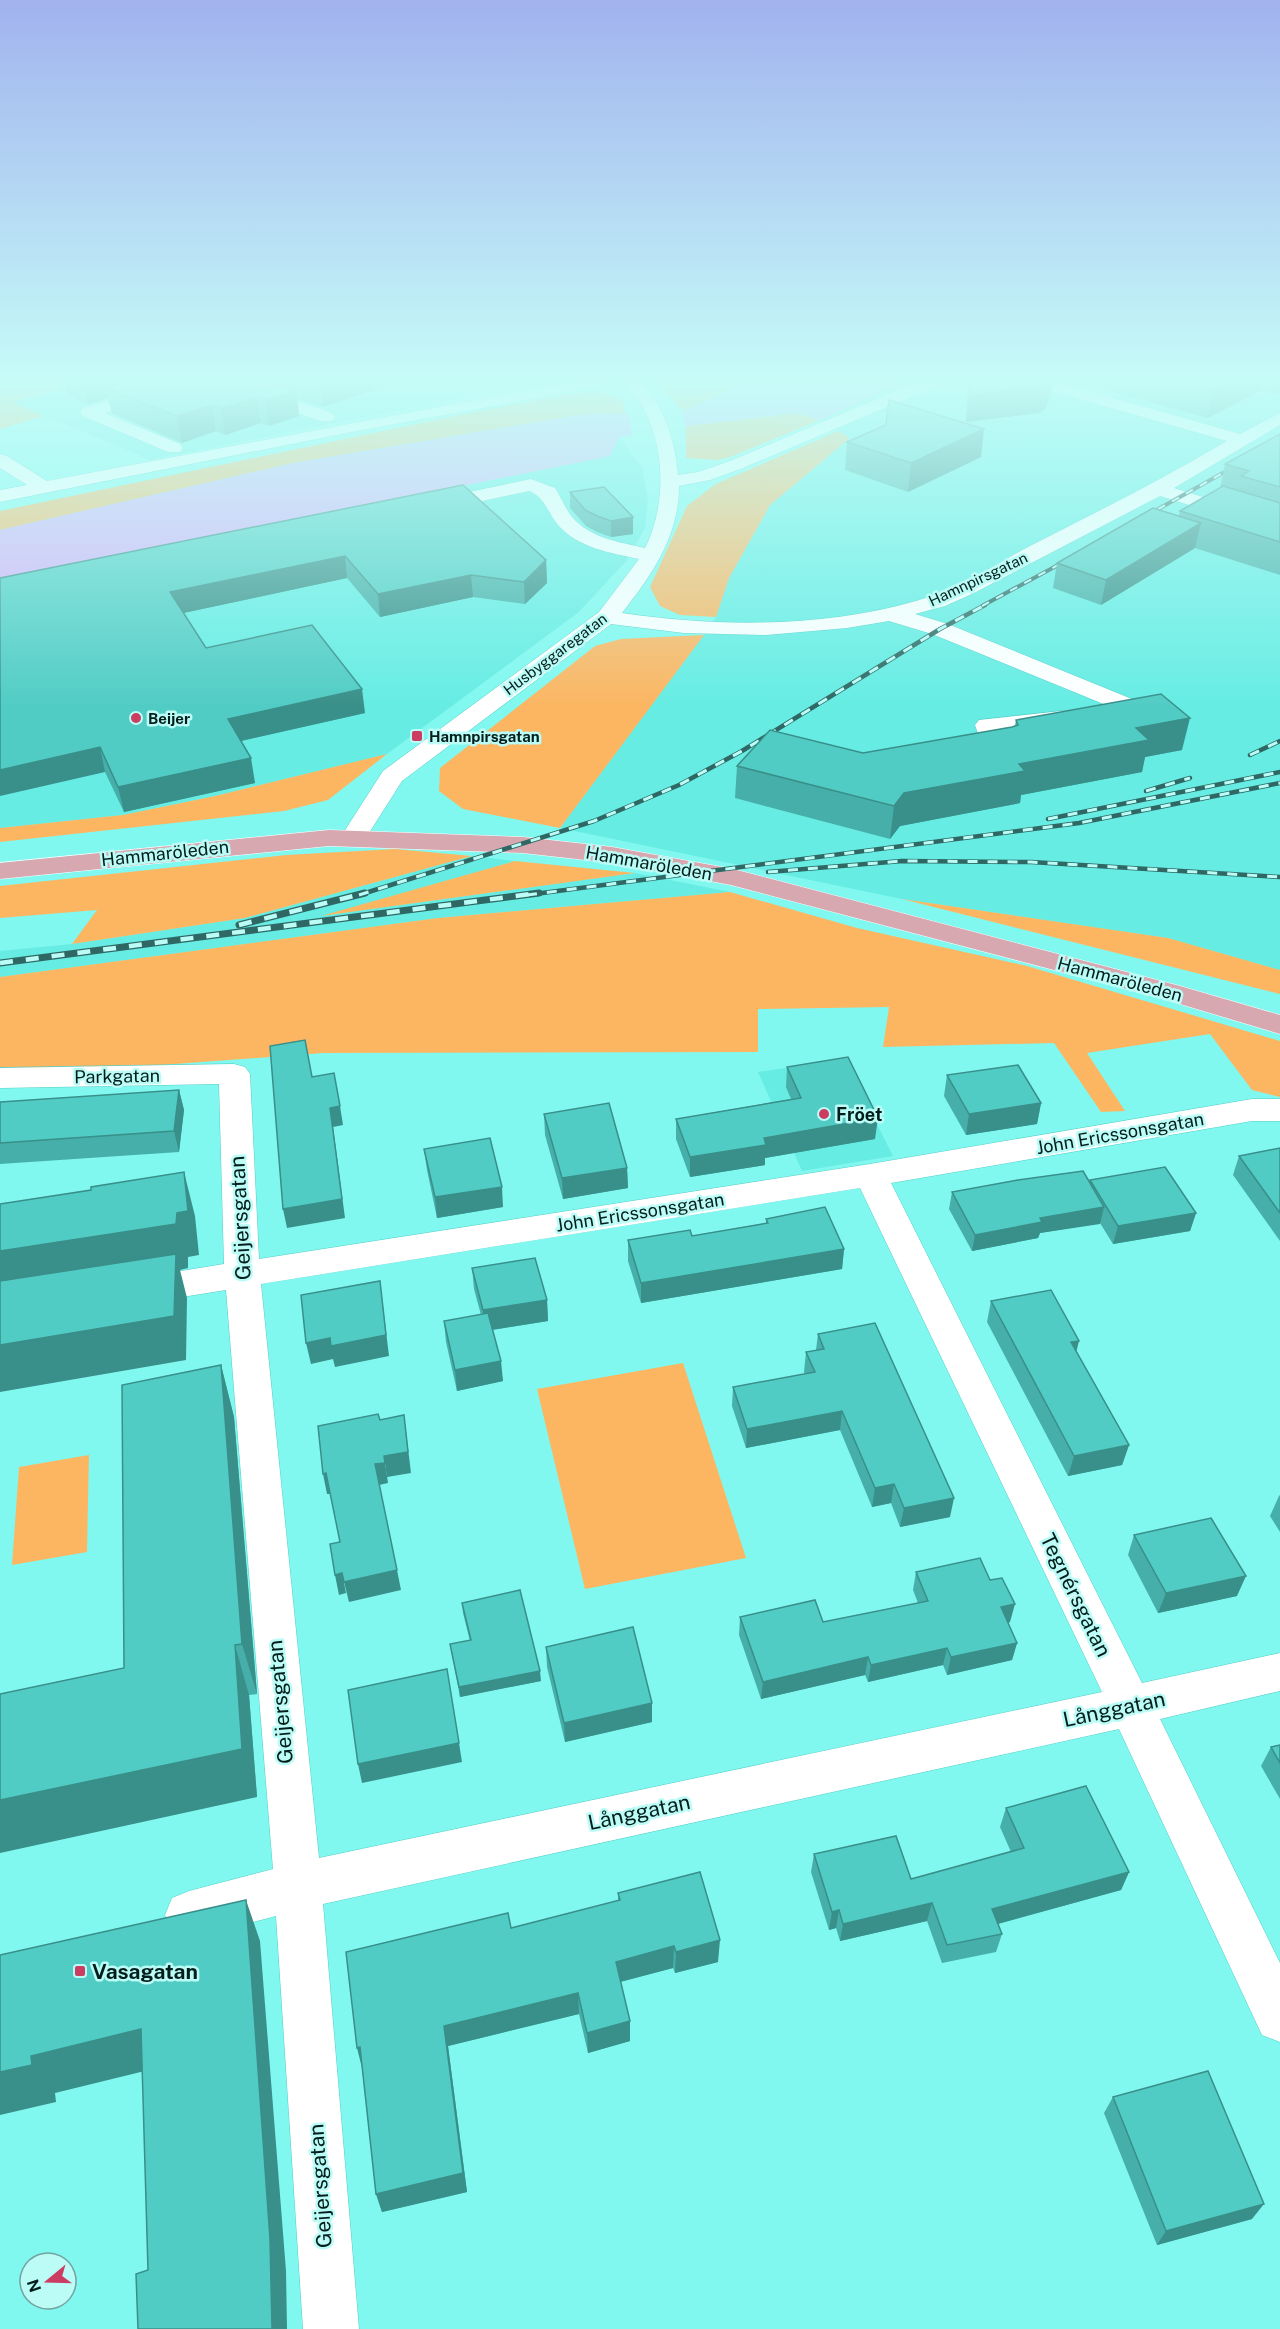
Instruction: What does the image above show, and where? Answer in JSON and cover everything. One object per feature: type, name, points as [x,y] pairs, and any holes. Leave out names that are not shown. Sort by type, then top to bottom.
[{"type":"main road","name":"Hammaröleden","points":[[0,858],[195,836],[358,829],[554,835],[645,848],[765,872],[1280,1005]]},
{"type":"main road","name":"Hammaröleden","points":[[0,872],[358,829],[612,855],[733,877],[1170,992],[1280,1025]]},
{"type":"street","points":[[0,496],[35,489]]},
{"type":"street","points":[[416,509],[513,489]]},
{"type":"street","points":[[540,489],[548,492],[568,528],[597,543],[651,555]]},
{"type":"street","name":"Husbyggaregatan","points":[[358,829],[392,776],[608,617],[630,591],[651,555],[667,516],[669,489]]},
{"type":"street","points":[[1158,489],[1280,527]]},
{"type":"street","name":"Hamnpirsgatan","points":[[608,617],[669,626],[729,630],[824,623],[888,614],[924,605],[964,589],[1158,489]]},
{"type":"street","points":[[888,614],[940,629],[1140,711],[987,725],[997,752],[952,761]]},
{"type":"street","name":"Parkgatan","points":[[0,1078],[234,1074]]},
{"type":"street","name":"Geijersgatan","points":[[234,1074],[242,1274],[298,1886],[331,2329]]},
{"type":"street","name":"John Ericssonsgatan","points":[[104,1296],[870,1176],[1252,1110],[1280,1110]]},
{"type":"street","name":"Tegnérsgatan","points":[[870,1176],[1131,1706],[1280,2017]]},
{"type":"street","name":"Långgatan","points":[[149,1925],[298,1886],[1131,1706],[1280,1671]]},
{"type":"shaded area","points":[[107,489],[181,489],[0,530],[0,511]]},
{"type":"shaded area","points":[[181,489],[449,489],[0,580],[0,530]]},
{"type":"shaded area","points":[[450,489],[646,489],[648,500],[645,528],[627,560],[579,612],[387,754],[215,796],[123,815],[0,828],[0,581]]},
{"type":"shaded area","points":[[710,489],[789,489],[770,505],[729,578],[716,617],[680,615],[660,606],[650,587],[687,506]]},
{"type":"shaded area","points":[[789,489],[1280,489],[1280,970],[1168,938],[902,899],[560,828],[716,617],[729,578],[770,505]]},
{"type":"shaded area","points":[[704,635],[560,828],[463,809],[439,791],[440,768],[595,646],[621,639]]},
{"type":"shaded area","points":[[387,754],[328,800],[284,811],[0,842],[0,828],[123,815],[215,796]]},
{"type":"shaded area","points":[[395,849],[472,856],[245,918],[72,944],[97,910],[0,918],[0,886],[286,855]]},
{"type":"shaded area","points":[[472,856],[515,861],[327,915],[635,873],[730,892],[438,918],[0,977],[0,951],[72,944],[245,918]]},
{"type":"shaded area","points":[[515,861],[635,873],[321,916]]},
{"type":"shaded area","points":[[730,892],[857,928],[1027,966],[1280,1041],[1280,1097],[1252,1090],[1210,1034],[1087,1053],[1125,1111],[1101,1112],[1054,1043],[883,1047],[889,1007],[758,1009],[758,1052],[323,1053],[0,1077],[0,977],[438,918]]},
{"type":"shaded area","points":[[902,899],[1168,938],[1280,970],[1280,994]]},
{"type":"shaded area","name":"Fröet","points":[[844,1059],[893,1156],[802,1171],[758,1072]]},
{"type":"shaded area","points":[[683,1363],[746,1558],[585,1589],[537,1389]]},
{"type":"shaded area","points":[[89,1455],[87,1552],[12,1565],[19,1467]]},
{"type":"building","points":[[445,489],[467,489],[546,560],[524,582],[471,575],[378,594],[345,556],[170,592],[206,648],[312,625],[362,689],[228,719],[251,758],[118,787],[100,747],[0,770],[0,578]]},
{"type":"building","points":[[606,489],[633,517],[611,521],[597,516],[585,510],[570,492]]},
{"type":"building","points":[[1218,489],[1232,489],[1280,503],[1280,542],[1180,511]]},
{"type":"building","points":[[1153,508],[1201,523],[1106,580],[1057,563]]},
{"type":"building","points":[[1161,694],[1190,718],[1136,728],[1149,740],[1019,764],[1025,771],[904,793],[894,806],[737,766],[770,730],[863,753],[1012,727],[1018,725],[1016,720]]},
{"type":"building","points":[[305,1040],[312,1077],[334,1073],[340,1106],[330,1108],[342,1199],[283,1209],[270,1046]]},
{"type":"building","points":[[848,1057],[878,1118],[764,1138],[766,1145],[690,1157],[676,1119],[801,1098],[787,1067]]},
{"type":"building","points":[[1018,1065],[1041,1103],[969,1114],[947,1075]]},
{"type":"building","points":[[179,1090],[174,1131],[0,1143],[0,1102]]},
{"type":"building","points":[[609,1103],[627,1168],[562,1178],[544,1114]]},
{"type":"building","points":[[490,1138],[502,1187],[435,1197],[424,1149]]},
{"type":"building","points":[[1280,1148],[1280,1213],[1239,1156]]},
{"type":"building","points":[[1165,1167],[1196,1213],[1118,1226],[1090,1180]]},
{"type":"building","points":[[1083,1171],[1104,1207],[1040,1218],[1042,1222],[975,1235],[952,1192],[1018,1180]]},
{"type":"building","points":[[184,1172],[188,1211],[177,1213],[176,1224],[0,1251],[0,1204]]},
{"type":"building","points":[[825,1207],[844,1249],[641,1283],[628,1240],[690,1230],[692,1236],[768,1223],[766,1219]]},
{"type":"building","points":[[176,1254],[174,1316],[0,1345],[0,1281]]},
{"type":"building","points":[[535,1258],[547,1300],[483,1310],[472,1268]]},
{"type":"building","points":[[380,1281],[386,1335],[331,1346],[330,1338],[306,1343],[301,1295]]},
{"type":"building","points":[[1051,1290],[1079,1341],[1071,1342],[1129,1445],[1074,1456],[991,1301]]},
{"type":"building","points":[[488,1313],[501,1361],[455,1370],[444,1321]]},
{"type":"building","points":[[875,1323],[954,1498],[904,1508],[894,1484],[875,1488],[842,1411],[747,1429],[733,1387],[815,1372],[806,1352],[824,1349],[818,1334]]},
{"type":"building","points":[[221,1365],[242,1644],[235,1645],[242,1749],[0,1800],[0,1694],[124,1668],[122,1385]]},
{"type":"building","points":[[378,1414],[380,1420],[404,1415],[408,1452],[384,1456],[385,1463],[375,1464],[397,1570],[344,1582],[342,1573],[335,1575],[330,1544],[340,1542],[326,1473],[323,1474],[318,1426]]},
{"type":"building","points":[[1211,1518],[1246,1576],[1166,1593],[1134,1535]]},
{"type":"building","points":[[980,1558],[990,1580],[1002,1578],[1015,1604],[1001,1607],[1017,1643],[951,1657],[947,1648],[871,1665],[868,1657],[763,1682],[740,1617],[815,1600],[823,1622],[928,1601],[916,1572]]},
{"type":"building","points":[[520,1590],[540,1671],[459,1687],[450,1644],[471,1640],[462,1603]]},
{"type":"building","points":[[633,1627],[652,1703],[564,1723],[546,1647]]},
{"type":"building","points":[[447,1669],[459,1743],[358,1764],[348,1690]]},
{"type":"building","points":[[1280,1745],[1280,1763],[1271,1747]]},
{"type":"building","points":[[1086,1786],[1129,1872],[992,1909],[1002,1934],[947,1945],[932,1903],[843,1924],[839,1910],[832,1912],[814,1854],[896,1836],[911,1879],[1024,1848],[1006,1808]]},
{"type":"building","points":[[700,1872],[720,1940],[676,1952],[674,1946],[616,1962],[630,2021],[587,2033],[578,1993],[444,2026],[463,2173],[376,2194],[360,2047],[357,2048],[346,1952],[508,1913],[511,1928],[620,1900],[618,1893]]},
{"type":"building","points":[[246,1900],[270,2239],[272,2329],[138,2329],[136,2274],[148,2270],[141,2029],[31,2056],[32,2065],[0,2072],[0,1955]]},
{"type":"building","points":[[1208,2071],[1264,2204],[1166,2231],[1113,2097]]},
{"type":"railway","points":[[1144,517],[1195,489]]},
{"type":"railway","points":[[982,606],[1071,558]]},
{"type":"railway","points":[[359,895],[594,821],[679,785],[742,751],[940,629],[985,605]]},
{"type":"railway","points":[[1250,755],[1280,741]]},
{"type":"railway","points":[[1048,819],[1280,772]]},
{"type":"railway","points":[[1146,791],[1190,778]]},
{"type":"railway","points":[[527,895],[1079,823],[1280,783]]},
{"type":"railway","points":[[768,872],[902,861],[1031,862],[1280,877]]},
{"type":"railway","points":[[239,925],[365,893]]},
{"type":"railway","points":[[0,963],[539,893]]},
{"type":"place","name":"Beijer","points":[[136,718]]},
{"type":"place","name":"Hamnpirsgatan","points":[[417,736]]},
{"type":"place","name":"Fröet","points":[[824,1114]]},
{"type":"place","name":"Vasagatan","points":[[80,1971]]}]
